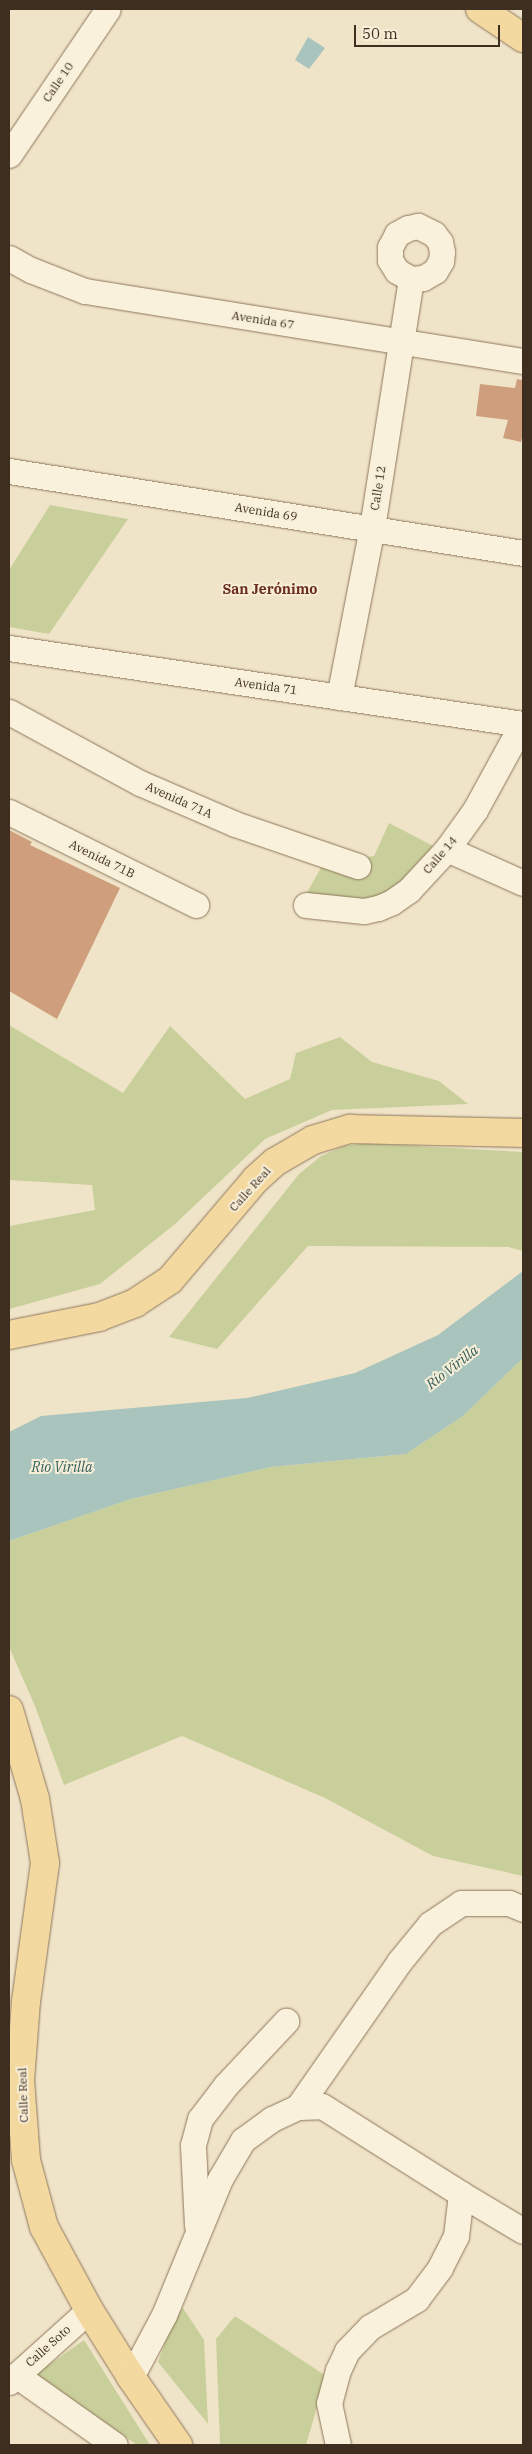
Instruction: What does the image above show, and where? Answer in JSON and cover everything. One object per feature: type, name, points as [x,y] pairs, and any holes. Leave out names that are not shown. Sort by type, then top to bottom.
[{"type":"main road","points":[[480,9],[523,38]]},
{"type":"main road","name":"Calle Real","points":[[9,1335],[99,1317],[135,1303],[170,1280],[256,1179],[269,1167],[313,1140],[350,1128],[523,1133]]},
{"type":"main road","name":"Calle Real","points":[[9,1710],[35,1799],[45,1863],[26,2001],[21,2070],[26,2160],[44,2227],[89,2310],[131,2377],[178,2445]]},
{"type":"street","name":"Calle 10","points":[[13,138],[108,9]]},
{"type":"street","name":"Avenida 67","points":[[9,258],[31,270],[85,291],[523,361]]},
{"type":"street","name":"Calle 12","points":[[339,697],[372,528],[411,279]]},
{"type":"street","name":"Avenida 69","points":[[9,471],[523,553]]},
{"type":"street","name":"Avenida 71","points":[[9,648],[523,724]]},
{"type":"street","name":"Avenida 71A","points":[[9,712],[140,783],[235,824],[358,866]]},
{"type":"street","name":"Calle 14","points":[[306,904],[364,911],[392,902],[409,890],[447,849],[475,810],[523,724]]},
{"type":"street","name":"Avenida 71B","points":[[9,812],[196,905]]},
{"type":"street","points":[[447,849],[523,883]]},
{"type":"street","points":[[298,2107],[399,1962],[430,1924],[461,1904],[509,1903],[523,1909]]},
{"type":"street","points":[[198,2233],[193,2145],[200,2119],[226,2085],[286,2022]]},
{"type":"street","points":[[131,2377],[164,2315],[220,2179],[243,2140],[272,2119],[298,2107],[322,2106],[460,2194],[523,2231]]},
{"type":"street","points":[[338,2445],[329,2404],[338,2370],[347,2350],[370,2327],[417,2299],[440,2268],[456,2236],[460,2194]]},
{"type":"street","name":"Calle Soto","points":[[12,2378],[89,2310]]},
{"type":"street","points":[[12,2378],[115,2445]]},
{"type":"green space","points":[[50,505],[128,519],[49,634],[9,627],[9,570]]},
{"type":"green space","points":[[389,823],[437,848],[415,873],[375,899],[304,898],[323,864],[374,856]]},
{"type":"green space","points":[[9,1025],[123,1093],[170,1026],[245,1099],[290,1079],[296,1053],[340,1037],[372,1062],[439,1081],[468,1104],[332,1110],[265,1139],[175,1224],[100,1284],[9,1309],[9,1226],[95,1210],[92,1185],[9,1180]]},
{"type":"green space","points":[[364,1143],[523,1152],[523,1251],[508,1247],[308,1246],[217,1349],[169,1337],[299,1174],[321,1156],[344,1146]]},
{"type":"green space","points":[[523,1358],[523,1876],[433,1856],[325,1798],[182,1736],[64,1785],[35,1706],[9,1647],[9,1541],[131,1499],[271,1467],[406,1454],[463,1416]]},
{"type":"green space","points":[[183,2308],[204,2340],[208,2424],[158,2362],[173,2321]]},
{"type":"green space","points":[[235,2316],[326,2376],[306,2445],[220,2444],[216,2339]]},
{"type":"green space","points":[[84,2340],[150,2445],[137,2445],[36,2374]]},
{"type":"water","points":[[308,37],[325,48],[309,69],[295,60]]},
{"type":"water","name":"Río Virilla","points":[[523,1271],[523,1358],[463,1416],[406,1454],[271,1467],[131,1499],[9,1541],[9,1432],[41,1416],[247,1398],[355,1373],[438,1335]]},
{"type":"building","points":[[517,379],[523,380],[523,432],[521,442],[503,438],[508,420],[476,416],[480,384],[515,388]]},
{"type":"building","points":[[9,830],[32,842],[30,845],[120,888],[57,1019],[9,991]]},
{"type":"district","name":"San Jerónimo","points":[[270,589]]}]
